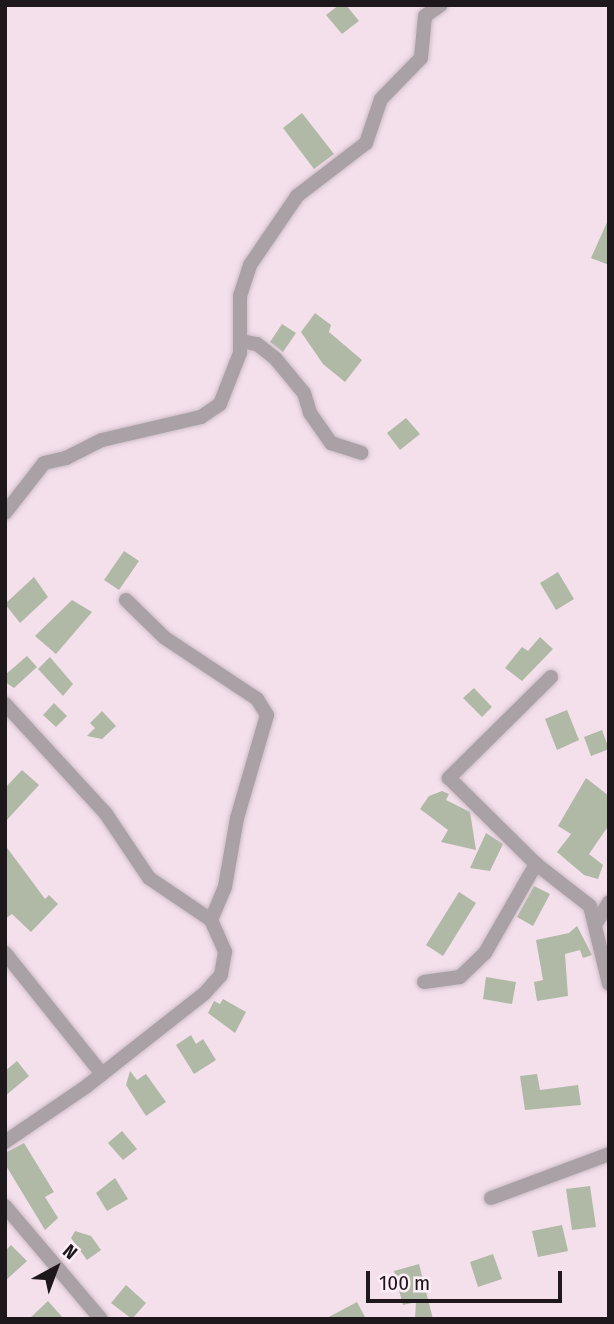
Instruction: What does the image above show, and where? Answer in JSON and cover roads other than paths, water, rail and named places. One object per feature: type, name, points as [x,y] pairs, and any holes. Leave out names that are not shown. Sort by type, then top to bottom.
[{"type":"street","points":[[5,513],[44,463],[66,458],[102,440],[211,412],[227,390],[241,341],[243,280],[268,235],[297,196],[366,143],[381,99],[421,58],[425,16],[441,5]]},
{"type":"street","points":[[241,341],[257,344],[275,358],[304,393],[310,413],[331,443],[361,453]]},
{"type":"street","points":[[126,600],[165,638],[257,699],[267,715],[237,818],[225,887],[211,920]]},
{"type":"street","points":[[551,677],[449,778],[536,864],[590,906],[597,922],[609,984]]},
{"type":"street","points":[[5,704],[98,804],[149,878],[211,920],[225,952],[225,965],[214,985],[102,1073],[5,1142]]},
{"type":"street","points":[[424,982],[460,978],[485,953],[536,864]]},
{"type":"street","points":[[597,922],[609,902]]},
{"type":"street","points":[[5,953],[102,1073]]},
{"type":"street","points":[[491,1198],[609,1154]]},
{"type":"street","points":[[5,1206],[101,1319]]}]
